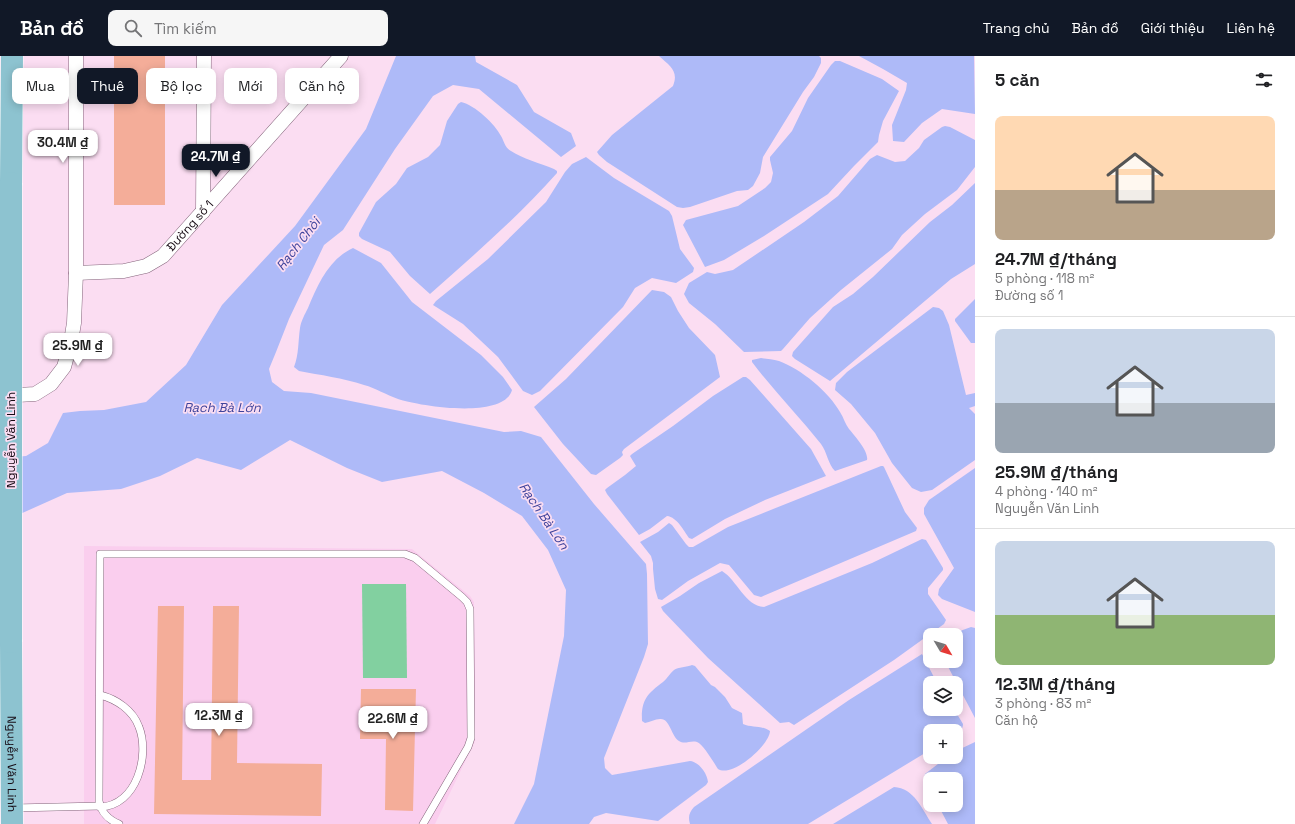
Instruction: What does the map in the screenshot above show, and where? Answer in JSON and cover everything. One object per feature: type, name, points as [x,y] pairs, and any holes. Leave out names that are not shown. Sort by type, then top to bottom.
[{"type":"main road","name":"Nguyễn Văn Linh","points":[[12,56],[12,816]]},
{"type":"street","points":[[0,396],[35,394],[51,384],[64,367],[71,341],[74,323],[76,272],[76,56]]},
{"type":"street","points":[[203,212],[204,56]]},
{"type":"street","name":"Đường số 1","points":[[76,272],[124,271],[146,266],[163,256],[341,56]]},
{"type":"lane","points":[[119,824],[107,816],[100,806],[100,554],[402,554],[415,558],[462,597],[467,602],[470,609],[470,741],[423,824]]},
{"type":"lane","points":[[12,816],[113,804],[121,800],[132,788],[141,763],[142,748],[139,726],[127,710],[113,699],[100,695]]},
{"type":"shaded area","points":[[84,546],[412,549],[470,596],[474,602],[475,741],[435,824],[84,824]]},
{"type":"green space","points":[[362,584],[406,584],[407,678],[363,678]]},
{"type":"water","name":"Rạch Bà Lớn","points":[[396,56],[475,56],[476,62],[517,85],[534,112],[571,133],[576,146],[561,157],[479,89],[453,85],[433,96],[395,149],[343,230],[324,245],[289,319],[269,369],[272,382],[284,391],[311,393],[504,432],[521,431],[541,437],[594,504],[646,564],[648,644],[604,758],[605,768],[612,775],[690,761],[696,763],[702,768],[708,782],[658,821],[606,813],[594,817],[589,824],[514,824],[534,784],[564,636],[566,590],[548,550],[522,516],[484,493],[442,471],[382,482],[347,468],[290,440],[241,470],[197,458],[160,476],[121,489],[67,493],[0,523],[0,458],[26,456],[48,443],[63,413],[104,410],[146,402],[186,365],[222,305],[295,226],[366,129]]},
{"type":"water","points":[[659,56],[819,56],[821,58],[821,63],[814,77],[803,92],[763,157],[760,173],[753,186],[748,190],[737,191],[683,208],[677,207],[607,162],[597,152],[612,135],[673,86],[675,81],[674,73],[670,66]]},
{"type":"water","points":[[859,56],[974,56],[975,114],[942,109],[922,123],[904,142],[893,141],[892,125],[906,90],[907,83]]},
{"type":"water","points":[[835,61],[840,61],[882,79],[899,91],[883,121],[878,142],[828,194],[724,260],[705,267],[683,225],[686,220],[738,206],[765,188],[771,182],[773,173],[770,157],[792,131],[808,98]]},
{"type":"water","points":[[461,102],[478,111],[489,121],[498,131],[509,150],[515,154],[554,169],[557,173],[511,220],[430,294],[410,276],[390,252],[362,239],[359,236],[359,233],[376,202],[396,184],[407,168],[428,157],[440,145],[447,121],[458,104]]},
{"type":"water","points":[[945,126],[950,127],[975,140],[975,167],[957,190],[925,214],[902,235],[892,249],[841,290],[810,318],[781,351],[744,352],[715,324],[689,303],[684,294],[689,283],[707,272],[715,274],[733,270],[804,222],[838,196],[870,159],[877,155],[895,162],[905,161],[919,148],[924,140]]},
{"type":"water","points":[[586,157],[614,178],[669,211],[672,216],[680,249],[694,268],[693,272],[676,283],[652,278],[635,288],[623,307],[540,391],[532,395],[523,391],[498,357],[463,324],[433,305],[488,259],[546,202],[565,172],[572,164]]},
{"type":"water","points":[[975,183],[975,264],[951,279],[830,381],[792,356],[793,352],[833,307],[853,294],[873,277],[930,222],[952,205]]},
{"type":"water","points":[[353,248],[381,263],[412,302],[481,355],[503,377],[512,390],[506,399],[494,405],[478,408],[424,405],[398,399],[373,388],[356,383],[299,371],[294,367],[298,353],[301,323],[320,281],[337,259]]},
{"type":"water","points":[[652,290],[664,292],[671,297],[689,328],[715,355],[720,377],[624,449],[622,452],[623,455],[620,458],[596,475],[591,474],[563,444],[534,407],[566,379]]},
{"type":"water","points":[[975,299],[975,343],[971,343],[955,319]]},
{"type":"water","points":[[933,307],[939,308],[943,311],[949,325],[966,395],[975,393],[975,406],[969,408],[975,414],[975,460],[932,490],[921,492],[912,488],[892,463],[875,433],[851,404],[835,390],[836,383],[847,372]]},
{"type":"water","points":[[761,358],[777,360],[787,365],[805,375],[822,389],[835,404],[848,427],[861,444],[866,453],[867,460],[835,471],[821,444],[752,362],[752,360]]},
{"type":"water","points":[[743,377],[750,380],[811,449],[826,476],[765,500],[725,519],[692,539],[689,538],[674,519],[667,516],[650,529],[639,535],[605,490],[636,466],[630,456],[632,454],[713,396]]},
{"type":"water","points":[[881,466],[884,467],[905,512],[917,528],[916,531],[761,597],[754,595],[729,565],[720,563],[688,581],[662,600],[658,599],[655,589],[651,556],[640,542],[658,532],[669,523],[689,547],[693,547],[728,527]]},
{"type":"water","points":[[975,468],[975,612],[942,599],[938,595],[939,589],[954,568],[924,514],[924,508],[929,500]]},
{"type":"water","points":[[922,539],[926,540],[943,568],[928,588],[928,594],[946,620],[944,624],[938,628],[923,628],[923,639],[894,660],[794,725],[789,722],[780,723],[708,658],[663,611],[661,607],[699,583],[722,571],[732,580],[746,598],[757,606],[764,607],[872,563]]},
{"type":"water","points":[[971,627],[975,628],[975,718],[963,695],[963,676],[953,676],[949,668],[963,668],[963,630]]},
{"type":"water","points":[[922,654],[923,668],[929,668],[933,676],[923,676],[923,716],[958,716],[963,724],[923,724],[923,754],[808,824],[690,824],[689,815],[694,807],[849,700]]},
{"type":"water","points":[[692,665],[695,666],[711,685],[725,697],[732,708],[742,713],[743,724],[770,731],[768,737],[757,752],[749,759],[732,769],[724,771],[718,769],[699,743],[683,743],[676,739],[668,724],[663,719],[656,719],[645,723],[642,721],[644,703],[649,694],[674,670]]},
{"type":"water","points":[[975,742],[975,824],[948,824],[942,812],[963,812],[963,772],[928,772],[938,764],[963,764],[963,748]]},
{"type":"water","points":[[894,787],[901,788],[912,795],[917,800],[923,809],[923,812],[925,812],[932,824],[833,824]]},
{"type":"building","points":[[114,56],[165,56],[165,68],[146,68],[146,104],[165,104],[165,205],[114,205],[114,104],[138,104],[138,68],[114,68]]},
{"type":"building","points":[[158,606],[184,606],[182,780],[211,780],[213,606],[239,606],[237,763],[322,764],[321,816],[154,814]]},
{"type":"building","points":[[361,689],[416,689],[413,811],[385,810],[386,739],[360,739]]},
{"type":"water label","name":"Rạch Chòi","points":[[298,244]]}]
